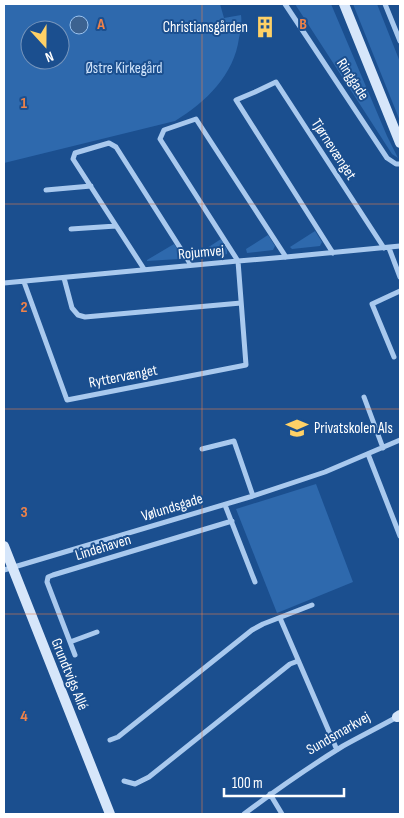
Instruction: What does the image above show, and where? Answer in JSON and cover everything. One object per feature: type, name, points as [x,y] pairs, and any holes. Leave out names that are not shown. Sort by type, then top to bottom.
[{"type":"street","name":"Ringgade","points":[[285,4],[387,158],[396,164],[400,164]]},
{"type":"street","name":"Ringgade","points":[[344,4],[400,143]]},
{"type":"street","points":[[385,4],[400,41]]},
{"type":"street","name":"Tjørnevænget","points":[[333,252],[236,100],[276,82],[386,248]]},
{"type":"street","points":[[238,260],[160,139],[164,130],[196,119],[286,257]]},
{"type":"street","points":[[144,270],[73,159],[75,152],[109,143],[116,147],[191,265]]},
{"type":"street","points":[[46,190],[90,186]]},
{"type":"street","points":[[72,229],[116,226]]},
{"type":"street","name":"Rojumvej","points":[[4,283],[400,246]]},
{"type":"street","points":[[386,248],[400,277]]},
{"type":"street","name":"Ryttervænget","points":[[24,282],[67,400],[246,365],[238,260]]},
{"type":"street","points":[[64,278],[72,308],[78,315],[85,317],[241,303]]},
{"type":"street","points":[[394,357],[372,304],[400,291]]},
{"type":"street","points":[[364,396],[383,448]]},
{"type":"street","name":"Vølundsgade","points":[[8,569],[253,496],[325,472],[400,440]]},
{"type":"street","points":[[202,449],[234,441],[253,496]]},
{"type":"street","points":[[368,454],[400,536]]},
{"type":"street","points":[[225,505],[256,582]]},
{"type":"street","name":"Lindehaven","points":[[75,655],[47,582],[48,577],[232,521]]},
{"type":"street","name":"Grundtvigs Allé","points":[[4,546],[8,569],[108,814]]},
{"type":"street","points":[[110,740],[118,737],[252,630],[312,605]]},
{"type":"street","points":[[280,618],[337,750]]},
{"type":"street","points":[[70,642],[97,632]]},
{"type":"street","points":[[124,781],[136,784],[149,777],[290,664],[298,660]]},
{"type":"street","name":"Sundsmarkvej","points":[[244,814],[313,764],[399,716]]},
{"type":"street","points":[[270,794],[282,814]]},
{"type":"green space","name":"Østre Kirkegård","points":[[4,4],[220,4],[224,18],[241,15],[241,29],[236,51],[225,76],[208,96],[175,121],[4,163]]},
{"type":"green space","points":[[295,4],[331,4],[398,158],[392,154]]},
{"type":"green space","points":[[353,4],[377,4],[400,62],[400,121]]},
{"type":"green space","points":[[315,231],[322,242],[320,246],[292,249],[290,247]]},
{"type":"green space","points":[[268,235],[275,246],[273,250],[247,253],[246,249]]},
{"type":"green space","points":[[221,239],[227,254],[195,258],[195,256]]},
{"type":"green space","points":[[174,244],[180,253],[179,259],[147,261],[147,260]]},
{"type":"green space","points":[[316,484],[353,582],[277,613],[236,509]]},
{"type":"shaded area","points":[[79,16],[88,25],[85,31],[79,34],[73,31],[70,25],[73,19]]},
{"type":"place","name":"Christiansgården","points":[[265,27]]},
{"type":"place","name":"Privatskolen Als","points":[[297,428]]}]
